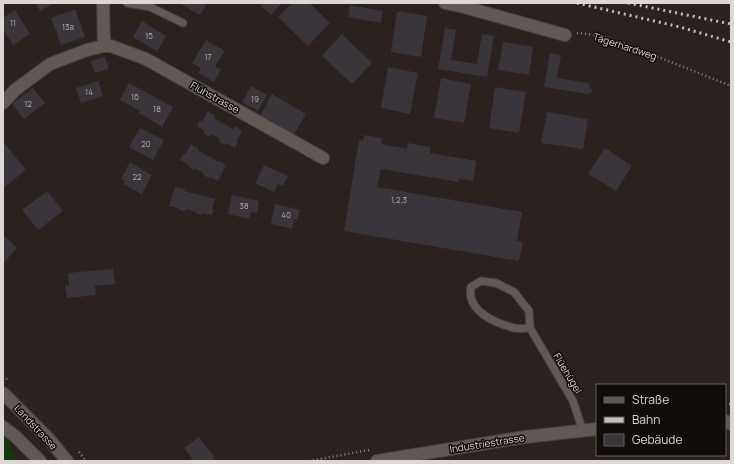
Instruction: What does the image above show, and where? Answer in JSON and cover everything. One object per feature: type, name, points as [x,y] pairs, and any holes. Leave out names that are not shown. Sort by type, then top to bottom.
[{"type":"street","points":[[103,3],[104,46]]},
{"type":"street","points":[[445,3],[565,35]]},
{"type":"street","name":"Flühstrasse","points":[[3,103],[15,90],[50,64],[87,50],[111,46],[146,59],[323,158]]},
{"type":"street","name":"Landstrasse","points":[[3,393],[49,439],[67,461]]},
{"type":"street","points":[[3,427],[15,436],[40,461]]},
{"type":"street","name":"Industriestrasse","points":[[377,461],[525,437],[596,429]]},
{"type":"lane","points":[[127,3],[150,7],[183,23]]},
{"type":"lane","name":"Flüehügel","points":[[530,328],[515,328],[482,315],[471,300],[471,287],[481,281],[496,283],[514,292],[529,311],[530,328],[573,401],[584,430]]},
{"type":"path","name":"Tägerhardweg","points":[[565,35],[577,33],[598,35],[631,46],[731,86]]},
{"type":"green space","points":[[3,430],[16,459],[15,461],[3,461]]},
{"type":"building","points":[[36,3],[54,3],[40,11]]},
{"type":"building","points":[[179,3],[207,3],[200,15]]},
{"type":"building","points":[[264,3],[282,3],[271,15],[261,6]]},
{"type":"building","points":[[292,3],[309,3],[330,23],[308,46],[278,17]]},
{"type":"building","points":[[350,5],[383,11],[381,23],[348,17]]},
{"type":"building","points":[[75,9],[85,37],[61,45],[51,18]]},
{"type":"building","points":[[15,10],[30,34],[13,45],[3,29],[3,18]]},
{"type":"building","points":[[397,11],[427,16],[421,57],[391,52]]},
{"type":"building","points":[[142,21],[166,36],[157,51],[133,37]]},
{"type":"building","points":[[445,28],[456,30],[451,60],[477,64],[482,34],[494,36],[487,77],[438,69]]},
{"type":"building","points":[[342,34],[372,63],[352,84],[322,56]]},
{"type":"building","points":[[206,40],[225,51],[215,66],[221,70],[214,82],[198,73],[201,68],[192,63]]},
{"type":"building","points":[[503,42],[533,47],[529,75],[498,70]]},
{"type":"building","points":[[550,53],[561,55],[557,78],[588,83],[593,92],[588,94],[544,87]]},
{"type":"building","points":[[105,57],[109,69],[95,73],[91,61]]},
{"type":"building","points":[[388,67],[418,73],[410,114],[381,108]]},
{"type":"building","points":[[441,78],[471,84],[464,123],[434,118]]},
{"type":"building","points":[[98,81],[103,96],[81,103],[76,88]]},
{"type":"building","points":[[129,83],[173,107],[162,127],[139,113],[140,111],[120,100]]},
{"type":"building","points":[[251,86],[267,95],[258,111],[242,102]]},
{"type":"building","points":[[495,87],[526,92],[519,133],[489,128]]},
{"type":"building","points":[[33,88],[45,103],[24,119],[12,104]]},
{"type":"building","points":[[272,94],[306,114],[294,135],[260,116]]},
{"type":"building","points":[[208,111],[215,116],[214,118],[233,129],[235,126],[242,131],[236,142],[238,142],[235,148],[226,143],[225,145],[219,142],[220,139],[211,134],[210,137],[203,133],[205,131],[197,126],[200,120],[202,122]]},
{"type":"building","points":[[547,112],[588,119],[583,149],[541,143]]},
{"type":"building","points":[[140,128],[164,140],[153,160],[129,147]]},
{"type":"building","points":[[364,135],[382,138],[381,144],[407,149],[408,143],[430,147],[430,153],[476,161],[473,181],[459,179],[459,182],[381,169],[377,187],[522,212],[517,241],[523,242],[519,261],[344,231],[359,140],[363,141]]},
{"type":"building","points":[[5,144],[26,170],[3,188],[3,146]]},
{"type":"building","points":[[191,144],[218,162],[219,161],[226,165],[218,181],[203,175],[204,173],[195,168],[194,170],[180,160],[183,154],[185,155]]},
{"type":"building","points":[[605,148],[632,166],[616,191],[588,174]]},
{"type":"building","points":[[130,162],[152,175],[142,194],[123,184],[125,181],[121,179]]},
{"type":"building","points":[[264,165],[288,176],[283,186],[278,184],[274,192],[255,183]]},
{"type":"building","points":[[175,187],[185,189],[184,191],[215,199],[212,215],[202,213],[202,215],[186,209],[186,211],[179,210],[179,208],[169,206]]},
{"type":"building","points":[[47,191],[63,211],[38,230],[22,210]]},
{"type":"building","points":[[232,195],[259,201],[257,213],[251,212],[249,219],[228,214]]},
{"type":"building","points":[[275,204],[300,210],[297,220],[294,219],[292,229],[271,224]]},
{"type":"building","points":[[3,235],[17,248],[3,264]]},
{"type":"building","points":[[113,269],[115,284],[95,286],[96,295],[67,298],[65,285],[69,285],[68,273]]},
{"type":"building","points":[[199,437],[215,458],[210,461],[194,461],[184,448]]},
{"type":"railway","points":[[577,3],[680,27],[731,42]]},
{"type":"railway","points":[[628,3],[731,24]]}]
